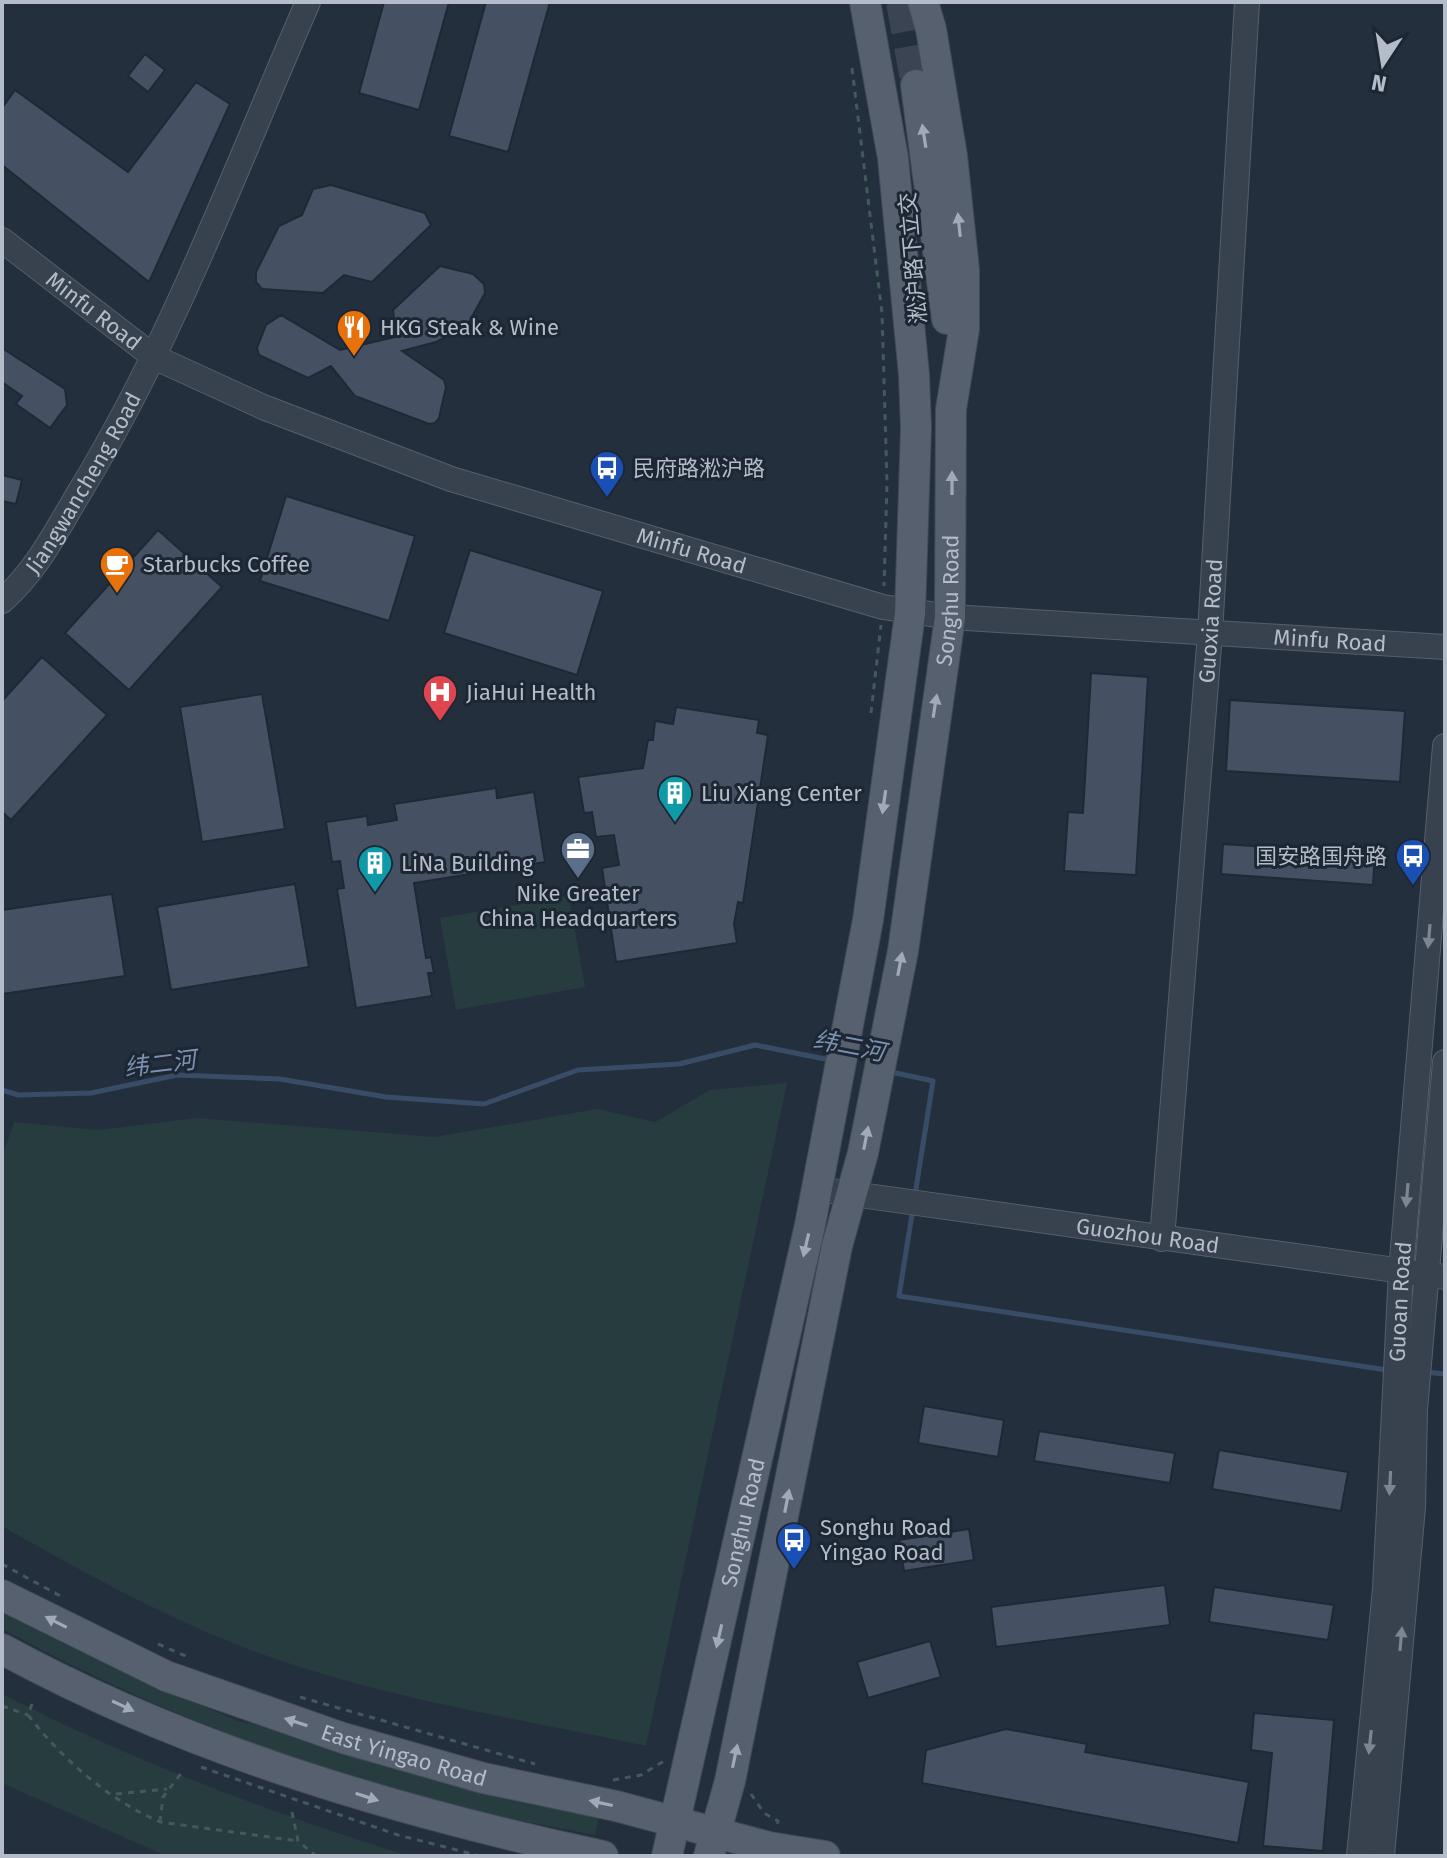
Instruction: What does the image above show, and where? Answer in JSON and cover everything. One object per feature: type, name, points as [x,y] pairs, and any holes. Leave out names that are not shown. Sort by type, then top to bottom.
[{"type":"main road","name":"Songhu Road","points":[[667,1856],[817,1189],[868,920],[916,428],[893,158],[865,2]]},
{"type":"main road","name":"Songhu Road","points":[[712,1844],[730,1781],[837,1246],[852,1195],[903,951],[950,617],[951,409],[964,329],[964,270],[952,156],[931,29],[923,2]]},
{"type":"main road","name":"淞沪路下立交","points":[[916,428],[920,346],[903,87],[944,283],[951,409]]},
{"type":"main road","name":"East Yingao Road","points":[[2,1595],[166,1676],[269,1714],[483,1778],[616,1806],[676,1824],[712,1844],[769,1847],[825,1856]]},
{"type":"main road","points":[[2,1649],[161,1723],[260,1762],[438,1820],[603,1856]]},
{"type":"street","name":"Jiangwancheng Road","points":[[2,601],[29,577],[118,430],[154,357],[308,2]]},
{"type":"street","name":"Guoxia Road","points":[[1162,1239],[1210,633],[1247,2]]},
{"type":"street","name":"Minfu Road","points":[[2,240],[154,357],[263,407],[451,479],[896,611],[950,617],[1445,647]]},
{"type":"street","name":"Guoan Road","points":[[1359,1856],[1410,1331],[1401,1271],[1445,746]]},
{"type":"street","name":"Guoan Road","points":[[1410,1331],[1436,1276],[1445,1062]]},
{"type":"street","points":[[817,1189],[852,1195]]},
{"type":"street","name":"Guozhou Road","points":[[852,1195],[1436,1276]]},
{"type":"street","name":"Guoan Road","points":[[1382,1856],[1413,1507],[1404,1408]]},
{"type":"path","points":[[851,62],[882,313],[887,483],[896,611],[877,665]]},
{"type":"path","points":[[2,1564],[72,1603]]},
{"type":"path","points":[[151,1641],[190,1658]]},
{"type":"path","points":[[293,1694],[547,1767]]},
{"type":"path","points":[[28,1715],[32,1704]]},
{"type":"path","points":[[2,1706],[28,1715],[67,1759],[139,1813],[160,1822],[298,1841],[316,1856]]},
{"type":"path","points":[[602,1779],[622,1781],[641,1775],[669,1756]]},
{"type":"path","points":[[160,1822],[167,1789],[183,1771]]},
{"type":"path","points":[[749,1784],[749,1791],[764,1813],[778,1821],[769,1847]]},
{"type":"path","points":[[115,1794],[167,1789]]},
{"type":"path","points":[[292,1812],[298,1841]]},
{"type":"green space","points":[[569,896],[585,987],[456,1010],[440,918]]},
{"type":"green space","points":[[787,1083],[646,1746],[441,1704],[339,1679],[289,1663],[240,1646],[149,1605],[2,1526],[2,1157],[14,1122],[98,1130],[197,1118],[435,1137],[597,1109],[655,1122],[710,1090]]},
{"type":"green space","points":[[2,1611],[106,1663],[238,1721],[278,1729],[504,1798],[599,1816],[595,1835],[399,1793],[246,1741],[98,1678],[2,1629]]},
{"type":"green space","points":[[2,1694],[202,1784],[409,1856],[166,1856],[2,1783]]},
{"type":"building","points":[[384,2],[449,2],[419,110],[359,93]]},
{"type":"building","points":[[486,2],[550,2],[508,152],[449,136]]},
{"type":"building","points":[[145,54],[165,70],[148,92],[128,76]]},
{"type":"building","points":[[196,82],[230,104],[149,282],[2,165],[2,108],[15,90],[128,172]]},
{"type":"building","points":[[331,185],[425,213],[431,225],[372,282],[344,275],[323,293],[262,289],[256,282],[256,272],[279,226],[302,215],[313,189]]},
{"type":"building","points":[[440,266],[473,274],[484,284],[485,293],[468,324],[436,342],[402,351],[444,380],[446,387],[435,423],[429,424],[355,396],[331,366],[308,378],[259,355],[257,348],[266,325],[281,315],[340,350],[412,333],[394,318],[393,310]]},
{"type":"building","points":[[2,348],[65,389],[67,405],[50,428],[16,404],[22,396],[2,382]]},
{"type":"building","points":[[2,475],[22,480],[16,504],[2,501]]},
{"type":"building","points":[[286,496],[415,536],[389,621],[260,581]]},
{"type":"building","points":[[158,530],[222,587],[129,690],[65,633]]},
{"type":"building","points":[[470,550],[603,591],[577,675],[444,633]]},
{"type":"building","points":[[42,657],[107,715],[11,820],[2,812],[2,701]]},
{"type":"building","points":[[1091,673],[1148,677],[1136,875],[1064,871],[1068,812],[1083,813]]},
{"type":"building","points":[[262,694],[285,829],[202,842],[180,707]]},
{"type":"building","points":[[1230,700],[1405,711],[1400,782],[1226,771]]},
{"type":"building","name":"Liu Xiang Center","points":[[676,707],[759,720],[757,733],[768,735],[743,903],[738,902],[734,924],[737,943],[616,962],[602,868],[619,865],[614,835],[596,837],[592,812],[584,813],[578,777],[643,768],[648,740],[653,740],[655,721],[673,724]]},
{"type":"building","name":"LiNa Building","points":[[496,788],[497,798],[534,792],[545,862],[414,883],[426,958],[431,957],[434,973],[428,973],[432,996],[356,1008],[337,889],[344,888],[340,861],[332,862],[326,822],[367,816],[368,825],[397,820],[394,804]]},
{"type":"building","points":[[1223,844],[1375,854],[1373,885],[1221,874]]},
{"type":"building","points":[[295,884],[309,967],[171,990],[157,907]]},
{"type":"building","points":[[112,894],[125,976],[2,994],[2,910]]},
{"type":"building","points":[[924,1406],[1004,1420],[998,1457],[918,1443]]},
{"type":"building","points":[[1039,1431],[1175,1453],[1170,1483],[1034,1461]]},
{"type":"building","points":[[1219,1450],[1348,1472],[1341,1511],[1212,1489]]},
{"type":"building","points":[[969,1529],[974,1560],[904,1571],[899,1540]]},
{"type":"building","points":[[1165,1585],[1170,1625],[996,1647],[991,1607]]},
{"type":"building","points":[[1214,1587],[1334,1605],[1328,1640],[1209,1622]]},
{"type":"building","points":[[930,1641],[941,1677],[868,1698],[857,1662]]},
{"type":"building","points":[[1254,1713],[1334,1720],[1323,1851],[1263,1846],[1272,1753],[1251,1750]]},
{"type":"building","points":[[1006,1729],[1087,1744],[1085,1752],[1249,1782],[1238,1843],[922,1783],[926,1750]]},
{"type":"waterway","name":"纬二河","points":[[2,1090],[18,1095],[91,1093],[177,1075],[280,1079],[386,1097],[484,1104],[578,1070],[679,1064],[755,1045],[830,1060]]},
{"type":"waterway","name":"纬二河","points":[[891,1072],[933,1081],[915,1195]]},
{"type":"waterway","name":"纬二河","points":[[913,1208],[899,1296],[1387,1370]]},
{"type":"waterway","name":"纬二河","points":[[1425,1372],[1445,1374]]},
{"type":"tunnel","points":[[901,2],[916,85]]},
{"type":"place","name":"HKG Steak & Wine","points":[[354,358]]},
{"type":"place","name":"民府路淞沪路","points":[[607,499]]},
{"type":"place","name":"Starbucks Coffee","points":[[117,595]]},
{"type":"place","name":"JiaHui Health","points":[[440,723]]},
{"type":"place","name":"Liu Xiang Center","points":[[675,824]]},
{"type":"place","name":"Nike Greater China Headquarters","points":[[578,880]]},
{"type":"place","name":"国安路国舟路","points":[[1413,887]]},
{"type":"place","name":"LiNa Building","points":[[375,894]]},
{"type":"place","name":"Songhu Road Yingao Road","points":[[794,1571]]}]
